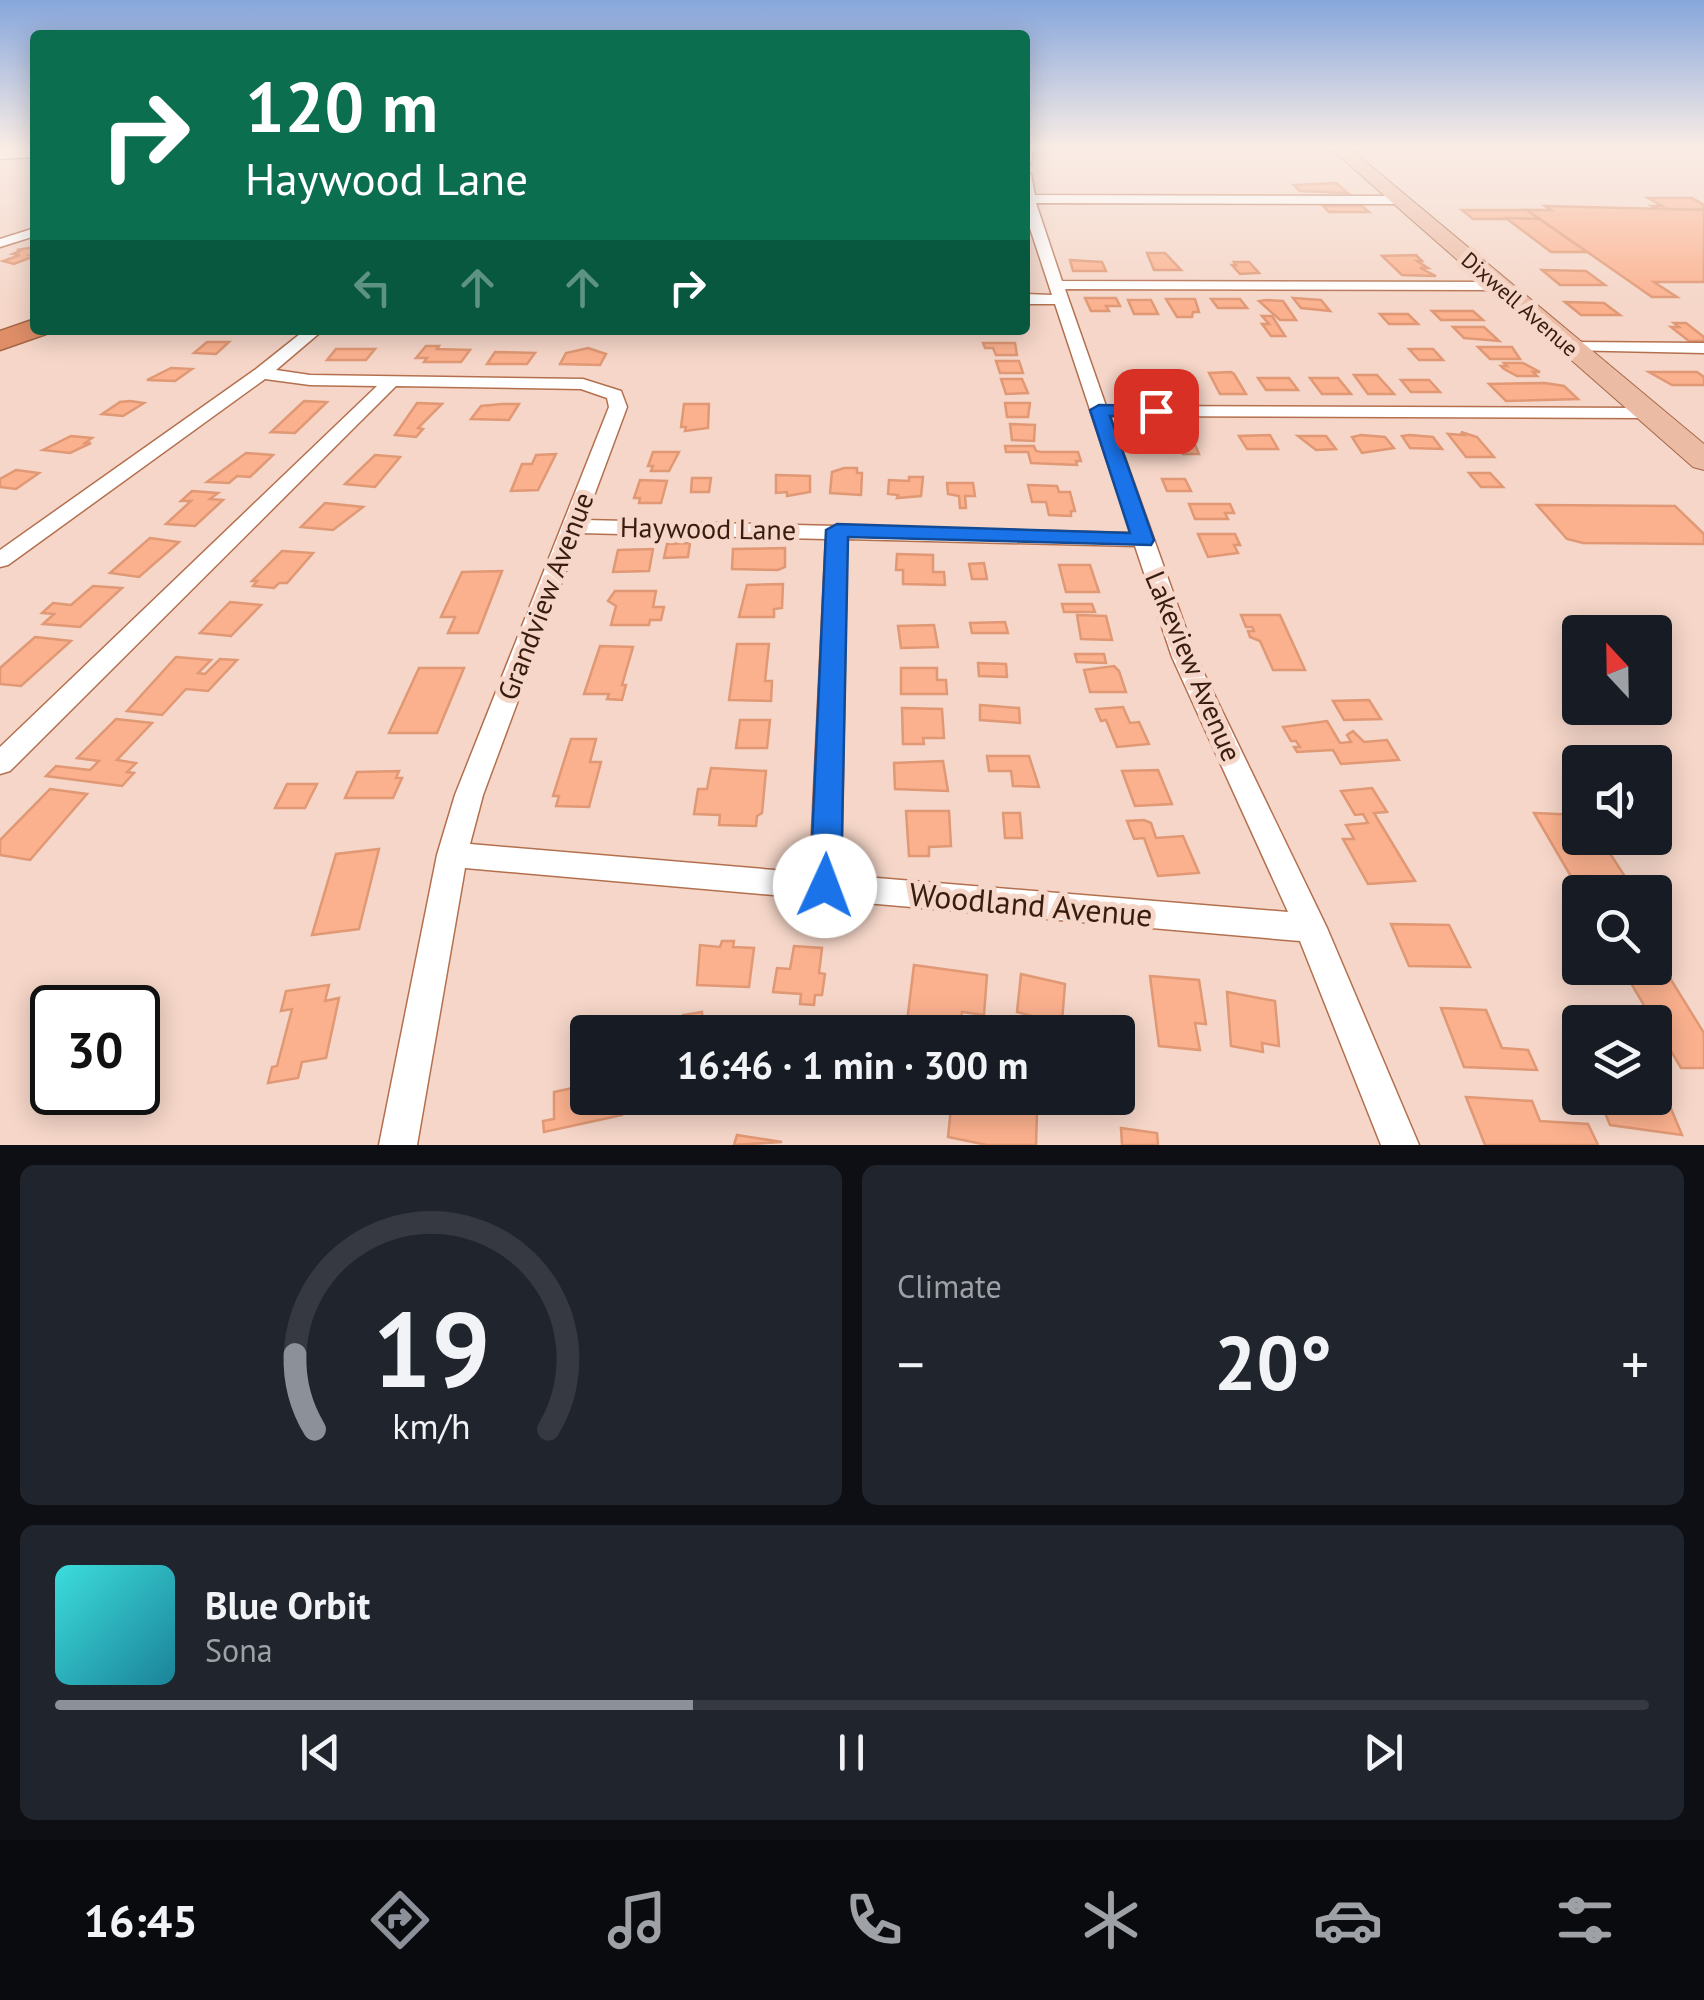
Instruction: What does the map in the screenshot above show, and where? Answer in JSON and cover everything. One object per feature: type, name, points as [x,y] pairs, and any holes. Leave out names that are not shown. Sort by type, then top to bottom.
[{"type":"highway","points":[[0,327],[30,316]]},
{"type":"highway","points":[[0,341],[30,330]]},
{"type":"main road","name":"Dixwell Avenue","points":[[1399,200],[1704,460]]},
{"type":"street","name":"Lakeview Avenue","points":[[1031,200],[1058,292],[1184,657],[1310,928],[1400,1145]]},
{"type":"street","points":[[0,242],[30,233]]},
{"type":"street","points":[[1030,298],[1058,292],[1500,286]]},
{"type":"street","points":[[0,560],[310,335]]},
{"type":"street","points":[[1570,347],[1704,348]]},
{"type":"street","name":"Grandview Avenue","points":[[262,373],[310,380],[583,384],[614,395],[618,407],[469,795],[452,856],[398,1145]]},
{"type":"street","points":[[0,764],[392,382]]},
{"type":"street","points":[[1099,410],[1648,413]]},
{"type":"street","name":"Haywood Lane","points":[[572,526],[1143,540]]},
{"type":"street","points":[[825,886],[837,530]]},
{"type":"street","name":"Woodland Avenue","points":[[452,856],[1310,928]]},
{"type":"building","points":[[1652,200],[1696,200],[1704,205],[1704,210],[1659,210],[1652,206],[1662,206]]},
{"type":"building","points":[[1323,206],[1362,206],[1369,212],[1329,212]]},
{"type":"building","points":[[1545,206],[1704,210],[1704,282],[1654,282],[1677,297],[1652,297],[1527,210],[1551,210]]},
{"type":"building","points":[[1462,210],[1527,210],[1539,219],[1473,219]]},
{"type":"building","points":[[1506,218],[1539,219],[1587,252],[1551,252]]},
{"type":"building","points":[[30,248],[30,258],[14,264],[3,261],[20,255],[13,254],[20,251],[17,250]]},
{"type":"building","points":[[1147,253],[1165,253],[1181,270],[1154,270]]},
{"type":"building","points":[[1416,255],[1422,261],[1417,261],[1428,268],[1420,268],[1436,276],[1402,275],[1382,256]]},
{"type":"building","points":[[1070,260],[1102,262],[1106,271],[1073,271]]},
{"type":"building","points":[[1234,262],[1249,262],[1259,273],[1240,274],[1232,265],[1236,265]]},
{"type":"building","points":[[1542,270],[1586,271],[1605,285],[1560,285]]},
{"type":"building","points":[[1085,298],[1116,298],[1120,306],[1106,306],[1109,311],[1091,311]]},
{"type":"building","points":[[1293,298],[1321,300],[1330,311],[1301,308]]},
{"type":"building","points":[[1166,299],[1195,299],[1199,312],[1193,312],[1192,317],[1177,317]]},
{"type":"building","points":[[1211,299],[1240,299],[1247,308],[1218,308]]},
{"type":"building","points":[[1128,300],[1151,300],[1158,314],[1134,314]]},
{"type":"building","points":[[1259,301],[1283,301],[1296,320],[1280,320]]},
{"type":"building","points":[[1565,302],[1604,303],[1620,315],[1581,315]]},
{"type":"building","points":[[1432,311],[1473,311],[1483,320],[1441,320]]},
{"type":"building","points":[[1380,314],[1408,314],[1418,324],[1389,324]]},
{"type":"building","points":[[1262,316],[1272,316],[1285,336],[1271,336],[1262,324],[1269,324]]},
{"type":"building","points":[[1674,323],[1686,323],[1704,341],[1689,341],[1671,327],[1679,327]]},
{"type":"building","points":[[1453,327],[1484,327],[1499,341],[1464,338]]},
{"type":"building","points":[[207,342],[229,342],[216,354],[194,353]]},
{"type":"building","points":[[983,343],[1015,343],[1017,355],[996,355],[993,348],[985,348]]},
{"type":"building","points":[[426,346],[470,350],[461,362],[424,362],[427,358],[416,358]]},
{"type":"building","points":[[1478,347],[1512,347],[1520,359],[1490,359]]},
{"type":"building","points":[[588,348],[606,354],[600,365],[560,364],[566,353]]},
{"type":"building","points":[[336,349],[375,349],[366,360],[327,360]]},
{"type":"building","points":[[1409,349],[1433,349],[1443,360],[1419,360]]},
{"type":"building","points":[[495,352],[535,353],[527,364],[487,364]]},
{"type":"building","points":[[996,361],[1019,361],[1023,373],[1000,373]]},
{"type":"building","points":[[1504,363],[1523,363],[1540,372],[1533,372],[1537,376],[1517,376],[1501,366],[1507,366]]},
{"type":"building","points":[[171,368],[192,369],[175,381],[147,380]]},
{"type":"building","points":[[1231,372],[1246,394],[1220,394],[1209,373]]},
{"type":"building","points":[[1649,372],[1697,372],[1704,377],[1704,385],[1672,385]]},
{"type":"building","points":[[1354,375],[1377,375],[1394,394],[1368,394]]},
{"type":"building","points":[[1122,376],[1157,376],[1163,389],[1126,389]]},
{"type":"building","points":[[1258,378],[1289,378],[1298,390],[1266,390]]},
{"type":"building","points":[[1310,378],[1338,378],[1351,394],[1322,394]]},
{"type":"building","points":[[1001,379],[1022,379],[1028,393],[1006,394]]},
{"type":"building","points":[[1401,380],[1429,380],[1440,392],[1411,392]]},
{"type":"building","points":[[1489,384],[1564,386],[1578,399],[1506,401]]},
{"type":"building","points":[[304,401],[327,402],[295,433],[271,432]]},
{"type":"building","points":[[120,402],[144,403],[123,416],[102,414]]},
{"type":"building","points":[[417,403],[442,404],[418,428],[423,429],[416,437],[395,435]]},
{"type":"building","points":[[1005,403],[1030,403],[1028,417],[1007,417]]},
{"type":"building","points":[[519,404],[509,420],[471,419],[481,406]]},
{"type":"building","points":[[684,404],[709,404],[708,428],[685,431],[686,427],[681,427]]},
{"type":"building","points":[[1010,424],[1035,425],[1034,441],[1012,440]]},
{"type":"building","points":[[1143,431],[1189,431],[1199,454],[1183,454],[1179,446],[1149,446]]},
{"type":"building","points":[[1461,432],[1477,437],[1494,457],[1466,457],[1448,434],[1464,435]]},
{"type":"building","points":[[1270,435],[1278,449],[1247,449],[1239,436]]},
{"type":"building","points":[[71,436],[92,438],[85,443],[91,443],[70,453],[43,450]]},
{"type":"building","points":[[1298,436],[1326,436],[1336,449],[1316,450]]},
{"type":"building","points":[[1402,436],[1433,437],[1442,449],[1410,448]]},
{"type":"building","points":[[1352,437],[1385,437],[1394,448],[1362,453]]},
{"type":"building","points":[[1005,446],[1034,446],[1041,452],[1078,452],[1081,461],[1076,461],[1077,465],[1031,463],[1028,452],[1006,452]]},
{"type":"building","points":[[653,452],[679,452],[669,471],[651,471],[653,466],[648,466]]},
{"type":"building","points":[[246,453],[273,455],[250,477],[237,476],[229,483],[207,482]]},
{"type":"building","points":[[556,454],[538,490],[511,491],[522,464],[532,464],[536,455]]},
{"type":"building","points":[[375,455],[400,457],[375,487],[345,484]]},
{"type":"building","points":[[857,468],[857,473],[862,473],[861,495],[830,493],[832,472]]},
{"type":"building","points":[[16,470],[39,473],[16,489],[0,487],[0,479]]},
{"type":"building","points":[[1469,473],[1490,473],[1503,487],[1481,487]]},
{"type":"building","points":[[776,475],[810,476],[810,492],[787,496],[787,492],[776,493]]},
{"type":"building","points":[[909,477],[923,477],[921,496],[897,498],[898,495],[888,494],[889,480],[909,481]]},
{"type":"building","points":[[692,478],[711,478],[709,492],[691,492]]},
{"type":"building","points":[[1162,479],[1185,479],[1191,491],[1167,491]]},
{"type":"building","points":[[640,480],[667,481],[661,503],[639,503],[640,498],[634,498]]},
{"type":"building","points":[[947,483],[973,483],[975,496],[965,496],[966,508],[960,508],[959,496],[948,494]]},
{"type":"building","points":[[1028,485],[1057,486],[1059,492],[1070,492],[1075,511],[1071,511],[1071,516],[1049,515],[1046,502],[1032,502]]},
{"type":"building","points":[[192,491],[218,493],[210,499],[223,500],[195,526],[166,524],[191,501],[181,501]]},
{"type":"building","points":[[325,503],[363,507],[333,530],[301,527]]},
{"type":"building","points":[[1189,504],[1230,504],[1234,513],[1225,513],[1228,519],[1195,519]]},
{"type":"building","points":[[1537,505],[1675,506],[1704,534],[1704,544],[1583,543],[1567,539]]},
{"type":"building","points":[[1198,534],[1235,534],[1240,545],[1234,545],[1238,553],[1208,557]]},
{"type":"building","points":[[150,538],[179,542],[139,577],[110,573]]},
{"type":"building","points":[[690,543],[688,557],[664,558],[667,544]]},
{"type":"building","points":[[785,548],[785,567],[778,570],[732,569],[733,549]]},
{"type":"building","points":[[653,549],[649,571],[613,572],[618,550]]},
{"type":"building","points":[[282,551],[313,553],[287,583],[274,588],[253,586],[257,581],[252,581]]},
{"type":"building","points":[[897,554],[933,555],[933,572],[944,572],[945,585],[903,584],[903,570],[896,570]]},
{"type":"building","points":[[984,563],[987,579],[972,579],[969,564]]},
{"type":"building","points":[[1059,565],[1090,565],[1099,592],[1066,592]]},
{"type":"building","points":[[502,571],[478,633],[448,633],[455,617],[441,617],[462,572]]},
{"type":"building","points":[[783,584],[782,608],[774,609],[774,617],[739,617],[747,585]]},
{"type":"building","points":[[93,586],[122,588],[80,627],[43,624],[54,614],[42,613],[53,603],[71,605]]},
{"type":"building","points":[[615,591],[656,591],[653,607],[664,607],[661,620],[650,620],[649,625],[611,625],[616,606],[608,601]]},
{"type":"building","points":[[230,602],[261,605],[231,636],[200,633]]},
{"type":"building","points":[[1062,604],[1092,604],[1095,612],[1064,612]]},
{"type":"building","points":[[1077,615],[1106,616],[1112,640],[1081,639]]},
{"type":"building","points":[[1241,615],[1280,615],[1305,670],[1273,670],[1260,641],[1250,637],[1248,631],[1254,631],[1252,627],[1246,627]]},
{"type":"building","points":[[1005,622],[1008,633],[972,633],[970,623]]},
{"type":"building","points":[[934,625],[938,647],[901,648],[898,626]]},
{"type":"building","points":[[35,637],[71,641],[21,686],[0,684],[0,668]]},
{"type":"building","points":[[737,644],[769,644],[765,681],[772,681],[771,701],[729,700]]},
{"type":"building","points":[[600,646],[633,647],[622,685],[626,685],[622,700],[607,699],[609,694],[584,694]]},
{"type":"building","points":[[1075,654],[1104,654],[1106,663],[1077,662]]},
{"type":"building","points":[[176,657],[211,660],[198,673],[205,674],[220,659],[237,660],[208,691],[186,689],[162,715],[127,711]]},
{"type":"building","points":[[978,663],[1006,664],[1007,677],[979,676]]},
{"type":"building","points":[[1114,666],[1126,692],[1090,692],[1084,670]]},
{"type":"building","points":[[419,668],[464,668],[437,733],[389,733]]},
{"type":"building","points":[[901,668],[937,668],[937,680],[946,680],[947,694],[901,694]]},
{"type":"building","points":[[1369,700],[1381,719],[1344,720],[1333,701]]},
{"type":"building","points":[[980,705],[1019,708],[1020,723],[980,720]]},
{"type":"building","points":[[1123,707],[1130,723],[1139,722],[1149,744],[1117,747],[1106,720],[1101,721],[1096,709]]},
{"type":"building","points":[[902,708],[942,709],[944,738],[923,738],[924,744],[903,744]]},
{"type":"building","points":[[116,719],[152,723],[117,760],[136,763],[127,772],[134,773],[122,786],[46,776],[56,766],[90,770],[99,761],[77,758]]},
{"type":"building","points":[[740,720],[770,720],[767,748],[736,748]]},
{"type":"building","points":[[1327,721],[1340,743],[1351,742],[1347,735],[1353,731],[1364,742],[1387,740],[1399,760],[1341,764],[1333,750],[1297,752],[1294,747],[1300,747],[1283,727]]},
{"type":"building","points":[[571,739],[596,739],[590,762],[601,762],[589,807],[556,806],[559,796],[553,796]]},
{"type":"building","points":[[987,756],[1029,756],[1039,787],[1013,786],[1011,771],[989,771]]},
{"type":"building","points":[[943,761],[948,791],[895,789],[894,763]]},
{"type":"building","points":[[711,768],[766,771],[762,813],[757,816],[756,826],[719,825],[720,815],[694,814],[698,789],[707,789]]},
{"type":"building","points":[[1158,770],[1172,804],[1135,806],[1122,771]]},
{"type":"building","points":[[399,771],[396,778],[402,778],[393,798],[345,798],[357,772]]},
{"type":"building","points":[[287,784],[317,784],[305,808],[275,808]]},
{"type":"building","points":[[1372,788],[1387,812],[1374,813],[1415,881],[1368,884],[1343,839],[1354,839],[1346,825],[1368,823],[1363,814],[1355,815],[1341,791]]},
{"type":"building","points":[[50,789],[87,794],[30,860],[0,855],[0,840]]},
{"type":"building","points":[[906,811],[949,811],[951,846],[929,847],[929,856],[909,856]]},
{"type":"building","points":[[1003,813],[1020,813],[1022,838],[1005,838]]},
{"type":"building","points":[[1534,813],[1562,814],[1562,855],[1611,855],[1624,875],[1570,875]]},
{"type":"building","points":[[1127,821],[1151,823],[1156,838],[1183,836],[1199,873],[1158,876],[1144,838],[1134,839]]},
{"type":"building","points":[[379,849],[359,929],[312,935],[336,854]]},
{"type":"building","points":[[1391,924],[1449,925],[1470,967],[1409,966]]},
{"type":"building","points":[[722,941],[734,941],[733,947],[754,948],[749,987],[697,985],[700,945],[720,947]]},
{"type":"building","points":[[794,946],[822,948],[819,973],[825,974],[822,995],[815,995],[814,1005],[800,1004],[801,994],[773,992],[777,968],[790,969]]},
{"type":"building","points":[[914,965],[987,975],[984,1015],[908,1015]]},
{"type":"building","points":[[1021,974],[1065,984],[1063,1015],[1017,1012]]},
{"type":"building","points":[[1150,976],[1199,980],[1206,1024],[1195,1023],[1200,1050],[1159,1046]]},
{"type":"building","points":[[1672,981],[1704,1033],[1704,1068],[1681,1068],[1672,1053],[1672,1005],[1644,1005],[1632,985],[1672,985]]},
{"type":"building","points":[[329,985],[325,1001],[339,998],[326,1058],[302,1062],[298,1078],[268,1083],[272,1067],[277,1066],[292,1009],[281,1011],[286,991]]},
{"type":"building","points":[[1227,992],[1275,1001],[1279,1046],[1262,1043],[1263,1052],[1231,1046]]},
{"type":"building","points":[[1441,1008],[1486,1010],[1502,1048],[1528,1050],[1537,1070],[1464,1067]]},
{"type":"building","points":[[570,1089],[570,1115],[622,1115],[544,1132],[543,1121],[554,1119],[554,1092]]},
{"type":"building","points":[[1466,1097],[1532,1101],[1540,1121],[1588,1124],[1598,1145],[1485,1145]]},
{"type":"building","points":[[1672,1111],[1682,1135],[1610,1125],[1606,1115],[1672,1115]]},
{"type":"building","points":[[950,1115],[1037,1115],[1036,1145],[987,1145],[948,1137]]},
{"type":"building","points":[[1121,1128],[1157,1133],[1158,1145],[1122,1145]]},
{"type":"building","points":[[737,1135],[782,1142],[734,1145]]},
{"type":"route","points":[[825,886],[837,530],[1143,540],[1099,410],[1156,411]]}]
